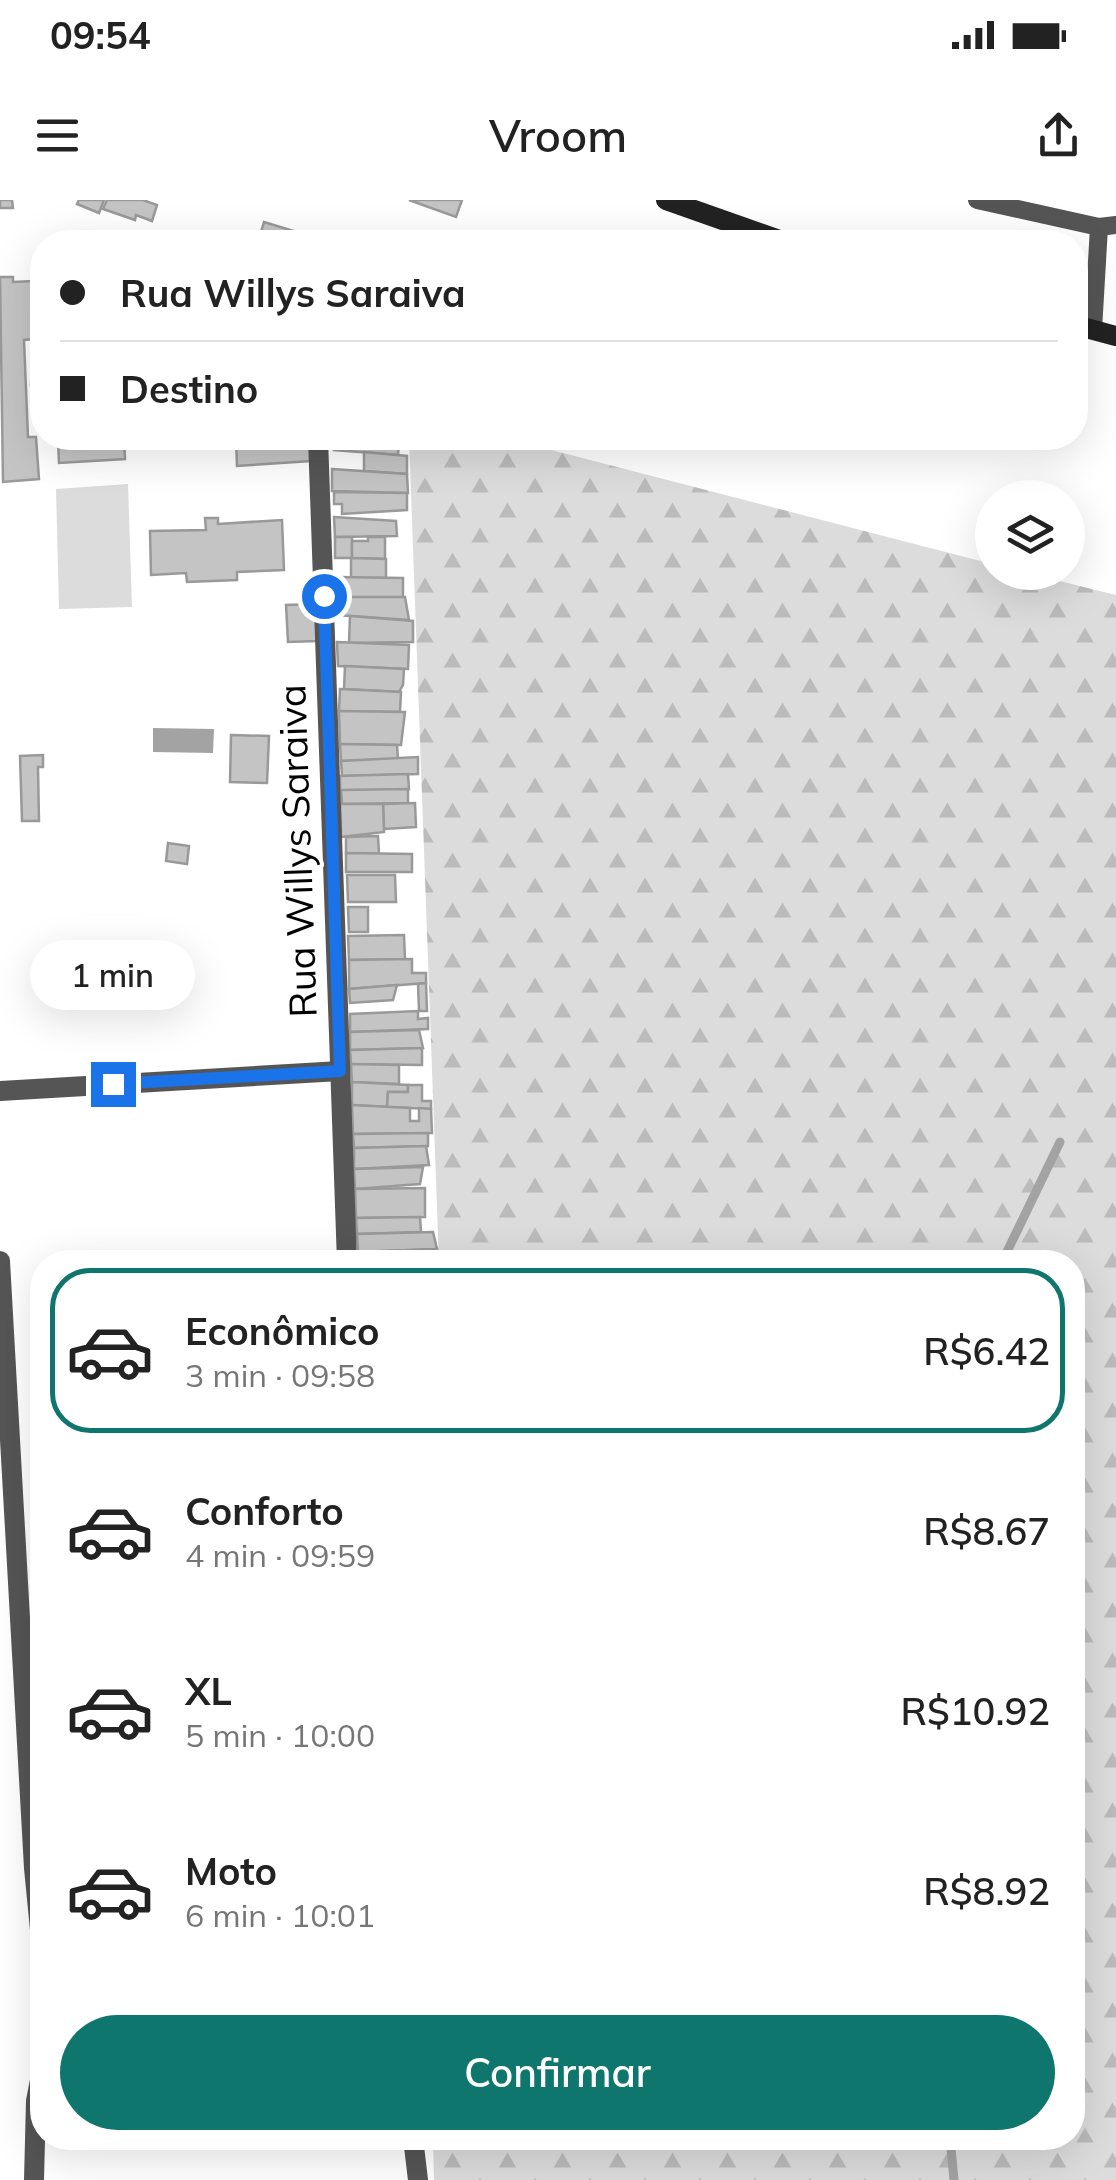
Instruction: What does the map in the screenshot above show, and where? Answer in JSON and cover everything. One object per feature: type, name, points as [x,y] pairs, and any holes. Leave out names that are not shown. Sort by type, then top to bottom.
[{"type":"main road","points":[[666,200],[751,230]]},
{"type":"main road","points":[[1088,329],[1116,336]]},
{"type":"street","name":"Rua Willys Saraiva","points":[[318,450],[347,1250]]},
{"type":"street","points":[[0,1090],[340,1071]]},
{"type":"street","points":[[0,1261],[30,1739]]},
{"type":"street","points":[[34,2180],[35,2150]]},
{"type":"street","points":[[414,2150],[418,2180]]},
{"type":"lane","points":[[978,200],[1108,226],[1088,311]]},
{"type":"green space","points":[[409,450],[551,450],[975,560],[975,590],[1085,587],[1116,595],[1116,2180],[434,2180],[433,2150],[1085,2150],[1085,1250],[439,1250]]},
{"type":"green space","points":[[128,484],[132,607],[59,609],[56,489]]},
{"type":"shaded area","points":[[153,728],[214,729],[213,753],[153,752]]},
{"type":"building","points":[[0,200],[12,200],[13,208],[0,208]]},
{"type":"building","points":[[79,200],[104,200],[99,213],[77,204]]},
{"type":"building","points":[[107,200],[143,200],[157,205],[152,221],[136,215],[135,220],[103,209]]},
{"type":"building","points":[[409,200],[462,200],[456,217]]},
{"type":"building","points":[[264,222],[290,230],[262,230]]},
{"type":"building","points":[[0,277],[13,277],[13,282],[30,281],[30,339],[24,340],[28,437],[30,450],[37,450],[39,479],[3,482]]},
{"type":"building","points":[[58,450],[125,450],[125,459],[59,463]]},
{"type":"building","points":[[236,450],[311,450],[311,461],[237,466]]},
{"type":"building","points":[[334,450],[398,450],[398,455]]},
{"type":"building","points":[[364,452],[407,456],[407,474],[364,471]]},
{"type":"building","points":[[332,469],[407,474],[408,493],[332,491]]},
{"type":"building","points":[[334,492],[407,493],[407,510],[342,514],[342,504],[334,504]]},
{"type":"building","points":[[334,517],[396,521],[397,536],[335,537]]},
{"type":"building","points":[[205,518],[218,518],[218,524],[282,520],[284,570],[237,572],[237,580],[187,582],[186,573],[151,575],[150,531],[206,530]]},
{"type":"building","points":[[335,537],[352,537],[352,558],[335,558]]},
{"type":"building","points":[[368,537],[385,537],[385,559],[352,558],[352,541],[368,541]]},
{"type":"building","points":[[351,558],[386,559],[386,578],[351,578]]},
{"type":"building","points":[[336,577],[403,578],[403,598],[336,597]]},
{"type":"building","points":[[336,597],[405,597],[409,620],[336,615]]},
{"type":"building","points":[[315,604],[317,641],[288,642],[286,605]]},
{"type":"building","points":[[350,616],[413,621],[413,642],[349,643]]},
{"type":"building","points":[[337,642],[409,645],[408,669],[338,666]]},
{"type":"building","points":[[345,666],[404,669],[403,685],[399,692],[344,689]]},
{"type":"building","points":[[340,689],[401,692],[400,712],[339,711]]},
{"type":"building","points":[[339,711],[405,712],[401,745],[340,744]]},
{"type":"building","points":[[231,735],[269,736],[267,783],[230,782]]},
{"type":"building","points":[[340,744],[397,745],[398,759],[341,761]]},
{"type":"building","points":[[43,755],[43,767],[38,767],[39,821],[22,821],[20,756]]},
{"type":"building","points":[[418,757],[418,774],[342,776],[341,761]]},
{"type":"building","points":[[408,774],[409,789],[340,791],[340,776]]},
{"type":"building","points":[[408,789],[408,803],[342,804],[341,790]]},
{"type":"building","points":[[415,803],[416,827],[384,829],[383,804]]},
{"type":"building","points":[[340,804],[383,804],[384,832],[341,837]]},
{"type":"building","points":[[378,836],[379,854],[346,853],[346,837]]},
{"type":"building","points":[[168,843],[189,846],[187,864],[166,861]]},
{"type":"building","points":[[346,853],[412,854],[412,872],[346,872]]},
{"type":"building","points":[[347,875],[395,875],[396,902],[348,902]]},
{"type":"building","points":[[348,907],[368,907],[368,932],[349,932]]},
{"type":"building","points":[[404,935],[405,959],[349,960],[348,936]]},
{"type":"building","points":[[412,959],[412,973],[426,973],[426,983],[349,989],[349,960]]},
{"type":"building","points":[[426,983],[427,1011],[419,1011],[418,984]]},
{"type":"building","points":[[397,985],[393,1000],[350,1003],[349,989]]},
{"type":"building","points":[[418,1011],[418,1019],[428,1018],[428,1029],[350,1032],[350,1014]]},
{"type":"building","points":[[419,1030],[423,1048],[350,1050],[350,1032]]},
{"type":"building","points":[[422,1048],[422,1065],[351,1064],[350,1050]]},
{"type":"building","points":[[351,1064],[399,1065],[399,1084],[352,1082]]},
{"type":"building","points":[[352,1082],[408,1085],[408,1092],[388,1092],[387,1107],[352,1105]]},
{"type":"building","points":[[408,1085],[422,1085],[422,1101],[431,1101],[431,1109],[387,1107],[388,1092],[408,1092]]},
{"type":"building","points":[[352,1105],[410,1108],[410,1121],[419,1121],[419,1108],[431,1109],[432,1133],[353,1134]]},
{"type":"building","points":[[428,1133],[428,1146],[354,1148],[353,1134]]},
{"type":"building","points":[[426,1146],[429,1165],[354,1169],[354,1148]]},
{"type":"building","points":[[423,1167],[420,1184],[355,1189],[354,1169]]},
{"type":"building","points":[[425,1188],[425,1217],[356,1218],[355,1189]]},
{"type":"building","points":[[420,1217],[421,1232],[357,1234],[356,1218]]},
{"type":"building","points":[[433,1232],[437,1249],[358,1250],[357,1234]]},
{"type":"waterway","points":[[1008,1250],[1060,1142]]},
{"type":"waterway","points":[[951,2150],[954,2180]]},
{"type":"route","points":[[113,1084],[340,1071],[324,596]]}]
